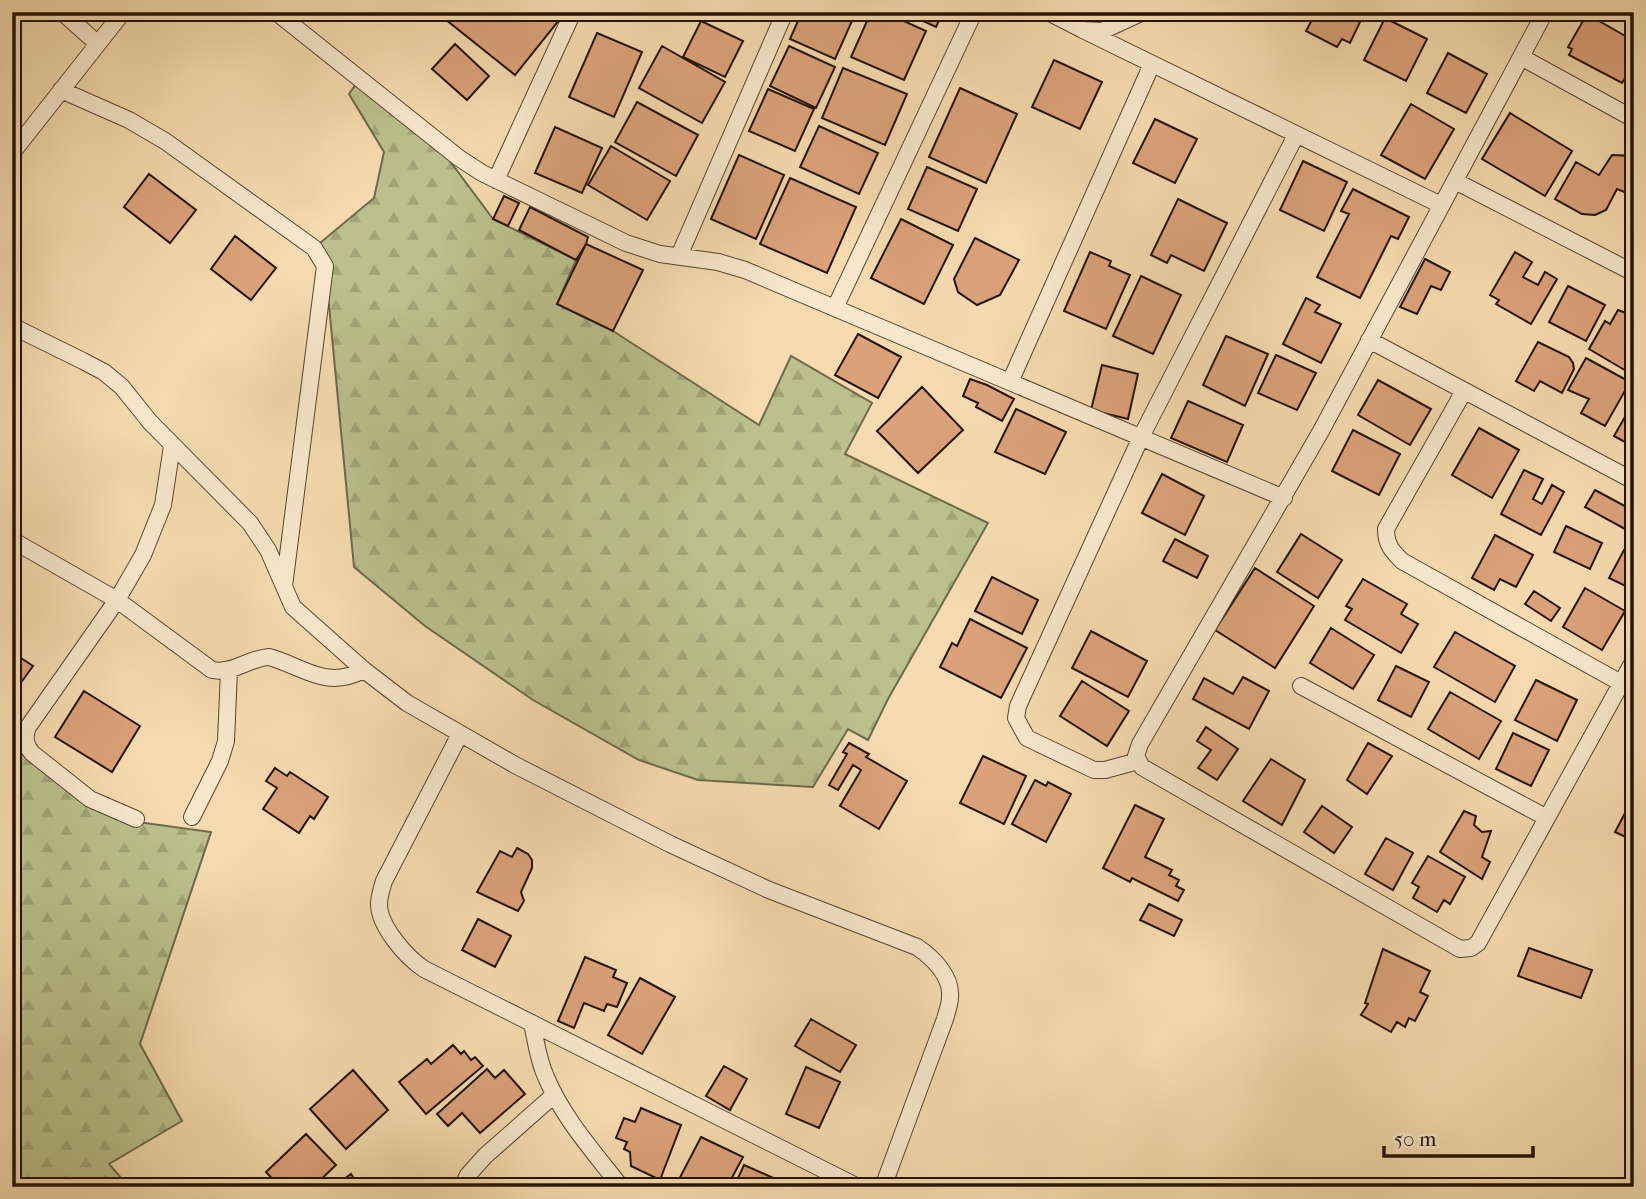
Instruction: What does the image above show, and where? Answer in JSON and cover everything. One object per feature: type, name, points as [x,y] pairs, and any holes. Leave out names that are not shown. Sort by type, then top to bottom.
[{"type":"street","points":[[62,12],[98,44]]},
{"type":"street","points":[[12,153],[123,12]]},
{"type":"street","points":[[276,12],[459,158],[496,180],[625,243],[660,254],[718,262],[745,270],[1284,498]]},
{"type":"street","points":[[496,180],[573,12]]},
{"type":"street","points":[[679,256],[785,12]]},
{"type":"street","points":[[835,308],[974,12]]},
{"type":"street","points":[[1048,12],[1441,205]]},
{"type":"street","points":[[1083,30],[1102,31],[1143,12]]},
{"type":"street","points":[[1545,12],[1284,498],[1140,744],[1136,756],[1142,767],[1160,778],[1460,949],[1471,948],[1479,943],[1634,660]]},
{"type":"street","points":[[1521,57],[1634,119]]},
{"type":"street","points":[[1010,382],[1152,64]]},
{"type":"street","points":[[61,90],[130,120],[165,141],[314,248],[325,266],[283,589]]},
{"type":"street","points":[[1138,761],[1105,770],[1094,770],[1027,738],[1016,718],[1018,706],[1141,437],[1296,135]]},
{"type":"street","points":[[1454,181],[1634,273]]},
{"type":"street","points":[[12,326],[83,361],[114,380],[172,446],[250,523],[268,550],[283,589],[299,612],[364,670],[407,703],[515,765],[670,844],[769,890],[905,942],[930,956],[943,974],[950,996],[945,1019],[883,1187]]},
{"type":"street","points":[[1369,340],[1634,481]]},
{"type":"street","points":[[1464,391],[1386,529],[1386,540],[1390,549],[1402,561],[1622,683]]},
{"type":"street","points":[[136,819],[90,799],[32,753],[25,734],[129,582],[154,531],[169,478],[172,446]]},
{"type":"street","points":[[12,540],[117,600],[212,670],[229,670],[261,657],[269,657],[319,677],[331,679],[354,675],[364,670]]},
{"type":"street","points":[[192,817],[220,761],[226,741],[229,670]]},
{"type":"street","points":[[1301,686],[1547,818]]},
{"type":"street","points":[[460,734],[384,881],[379,905],[382,918],[395,940],[416,964],[858,1187]]},
{"type":"street","points":[[532,1023],[539,1059],[554,1095],[621,1187]]},
{"type":"street","points":[[462,1187],[468,1175],[485,1156],[554,1095]]},
{"type":"green space","points":[[359,80],[432,137],[493,219],[576,260],[557,304],[613,331],[759,425],[791,356],[872,403],[845,454],[988,523],[888,699],[868,740],[848,729],[813,787],[698,780],[639,760],[533,700],[425,626],[354,567],[326,274],[314,248],[374,198],[384,152],[349,94]]},
{"type":"green space","points":[[12,742],[74,795],[116,819],[211,832],[140,1044],[182,1121],[109,1164],[129,1187],[12,1187]]},
{"type":"building","points":[[451,12],[550,12],[559,20],[515,75],[445,19]]},
{"type":"building","points":[[802,12],[856,12],[835,59],[790,39]]},
{"type":"building","points":[[871,12],[884,12],[926,31],[904,80],[851,57]]},
{"type":"building","points":[[904,12],[943,12],[936,27]]},
{"type":"building","points":[[1312,12],[1345,12],[1344,14],[1360,22],[1350,43],[1342,39],[1337,47],[1306,31],[1314,16]]},
{"type":"building","points":[[1606,12],[1634,12],[1634,18],[1628,23]]},
{"type":"building","points":[[1587,14],[1634,41],[1634,64],[1622,83],[1569,55],[1572,49],[1568,47]]},
{"type":"building","points":[[1385,18],[1427,39],[1406,81],[1364,60]]},
{"type":"building","points":[[701,21],[743,41],[725,77],[683,57]]},
{"type":"building","points":[[597,33],[642,52],[614,117],[569,97]]},
{"type":"building","points":[[455,44],[489,76],[467,100],[432,69]]},
{"type":"building","points":[[662,46],[725,82],[702,123],[639,88]]},
{"type":"building","points":[[789,46],[835,67],[816,108],[770,86]]},
{"type":"building","points":[[1448,53],[1487,74],[1466,113],[1427,93]]},
{"type":"building","points":[[1054,60],[1102,82],[1080,129],[1032,107]]},
{"type":"building","points":[[843,68],[907,94],[885,145],[822,118]]},
{"type":"building","points":[[960,88],[1017,114],[986,183],[929,157]]},
{"type":"building","points":[[768,89],[814,109],[795,151],[749,131]]},
{"type":"building","points":[[637,102],[698,135],[676,176],[615,142]]},
{"type":"building","points":[[1411,104],[1454,129],[1425,179],[1381,155]]},
{"type":"building","points":[[1510,113],[1572,151],[1545,196],[1482,159]]},
{"type":"building","points":[[1155,119],[1197,139],[1175,183],[1133,163]]},
{"type":"building","points":[[819,126],[878,153],[859,194],[800,167]]},
{"type":"building","points":[[555,127],[602,148],[582,193],[535,173]]},
{"type":"building","points":[[611,146],[670,181],[647,220],[588,185]]},
{"type":"building","points":[[739,155],[784,175],[756,239],[711,219]]},
{"type":"building","points":[[1612,155],[1634,156],[1634,196],[1617,189],[1606,210],[1595,215],[1582,214],[1555,199],[1576,162],[1599,175]]},
{"type":"building","points":[[1303,161],[1347,182],[1324,231],[1280,210]]},
{"type":"building","points":[[927,167],[977,189],[958,231],[908,209]]},
{"type":"building","points":[[149,174],[196,210],[170,243],[124,207]]},
{"type":"building","points":[[790,178],[856,207],[827,273],[760,244]]},
{"type":"building","points":[[1353,189],[1409,217],[1398,239],[1391,236],[1360,298],[1317,277],[1349,214],[1341,211]]},
{"type":"building","points":[[504,196],[519,203],[508,226],[493,219]]},
{"type":"building","points":[[1178,199],[1227,223],[1204,271],[1171,255],[1167,263],[1151,255]]},
{"type":"building","points":[[530,207],[588,237],[576,260],[519,230]]},
{"type":"building","points":[[901,219],[953,245],[924,304],[871,278]]},
{"type":"building","points":[[235,236],[276,268],[251,300],[211,269]]},
{"type":"building","points":[[975,238],[1019,260],[1000,295],[977,305],[958,292],[954,279]]},
{"type":"building","points":[[586,244],[643,270],[613,331],[557,304]]},
{"type":"building","points":[[1090,252],[1111,261],[1109,266],[1130,275],[1106,329],[1064,311]]},
{"type":"building","points":[[1515,252],[1532,262],[1523,277],[1538,285],[1545,272],[1557,279],[1531,324],[1496,304],[1499,300],[1490,295]]},
{"type":"building","points":[[1425,259],[1450,272],[1441,290],[1431,286],[1417,314],[1400,307]]},
{"type":"building","points":[[1141,276],[1181,295],[1153,354],[1113,336]]},
{"type":"building","points":[[1568,286],[1605,305],[1586,341],[1549,322]]},
{"type":"building","points":[[1306,298],[1320,305],[1315,312],[1341,324],[1321,363],[1283,344]]},
{"type":"building","points":[[1618,310],[1634,316],[1634,362],[1628,372],[1589,349],[1605,321],[1610,324]]},
{"type":"building","points":[[858,334],[901,357],[878,398],[835,375]]},
{"type":"building","points":[[1226,336],[1268,354],[1245,406],[1203,385]]},
{"type":"building","points":[[1538,342],[1569,357],[1573,363],[1574,369],[1562,393],[1540,381],[1534,391],[1516,381]]},
{"type":"building","points":[[1276,355],[1316,373],[1297,410],[1258,393]]},
{"type":"building","points":[[1586,358],[1630,382],[1605,426],[1581,413],[1589,399],[1568,390]]},
{"type":"building","points":[[1102,365],[1138,374],[1128,419],[1091,410]]},
{"type":"building","points":[[970,379],[1014,399],[1002,421],[976,407],[978,403],[963,396]]},
{"type":"building","points":[[1378,380],[1431,409],[1410,445],[1358,415]]},
{"type":"building","points":[[922,387],[963,430],[918,473],[877,431]]},
{"type":"building","points":[[1188,401],[1243,425],[1227,462],[1171,438]]},
{"type":"building","points":[[1634,401],[1634,447],[1614,436]]},
{"type":"building","points":[[1016,409],[1066,432],[1045,474],[995,452]]},
{"type":"building","points":[[1479,428],[1519,450],[1492,498],[1452,475]]},
{"type":"building","points":[[1353,430],[1400,454],[1379,495],[1332,471]]},
{"type":"building","points":[[1524,470],[1543,479],[1533,499],[1542,504],[1552,485],[1564,492],[1541,535],[1501,514]]},
{"type":"building","points":[[1162,474],[1204,496],[1185,535],[1142,513]]},
{"type":"building","points":[[1595,490],[1634,511],[1634,534],[1585,507]]},
{"type":"building","points":[[1566,526],[1602,543],[1590,569],[1554,552]]},
{"type":"building","points":[[1301,534],[1342,560],[1318,598],[1277,572]]},
{"type":"building","points":[[1495,535],[1533,555],[1516,587],[1500,579],[1494,590],[1472,578]]},
{"type":"building","points":[[1175,539],[1208,556],[1197,578],[1163,561]]},
{"type":"building","points":[[1624,550],[1634,555],[1634,590],[1609,578]]},
{"type":"building","points":[[1255,568],[1314,606],[1275,668],[1215,630]]},
{"type":"building","points":[[992,577],[1038,600],[1022,634],[975,611]]},
{"type":"building","points":[[1363,579],[1407,604],[1401,614],[1418,624],[1401,653],[1345,620],[1352,609],[1346,606]]},
{"type":"building","points":[[1585,588],[1625,611],[1602,650],[1563,627]]},
{"type":"building","points":[[1534,591],[1560,608],[1551,621],[1525,604]]},
{"type":"building","points":[[970,619],[1027,648],[1001,698],[940,667],[952,643],[957,646]]},
{"type":"building","points":[[1331,628],[1374,655],[1353,689],[1310,663]]},
{"type":"building","points":[[1091,631],[1147,661],[1128,697],[1072,668]]},
{"type":"building","points":[[1455,632],[1515,666],[1495,702],[1434,667]]},
{"type":"building","points":[[12,652],[33,666],[12,695]]},
{"type":"building","points":[[1396,666],[1429,682],[1411,717],[1378,700]]},
{"type":"building","points":[[1243,677],[1269,691],[1249,729],[1193,699],[1204,678],[1233,694]]},
{"type":"building","points":[[1536,680],[1577,700],[1557,741],[1515,720]]},
{"type":"building","points":[[1082,681],[1129,711],[1107,746],[1060,716]]},
{"type":"building","points":[[84,691],[140,726],[112,772],[55,737]]},
{"type":"building","points":[[1450,692],[1501,721],[1479,759],[1428,729]]},
{"type":"building","points":[[1206,727],[1238,749],[1217,780],[1198,768],[1211,750],[1197,741]]},
{"type":"building","points":[[1513,733],[1549,750],[1531,786],[1496,769]]},
{"type":"building","points":[[849,743],[869,754],[866,757],[907,781],[879,829],[840,806],[861,770],[853,765],[838,790],[829,785],[847,754],[843,752]]},
{"type":"building","points":[[1368,743],[1392,756],[1367,794],[1347,780]]},
{"type":"building","points":[[983,756],[1026,776],[1004,824],[960,803]]},
{"type":"building","points":[[1271,759],[1305,780],[1282,825],[1243,801]]},
{"type":"building","points":[[275,768],[287,776],[290,772],[328,797],[314,819],[310,816],[299,833],[263,809],[277,788],[266,781]]},
{"type":"building","points":[[1035,780],[1046,786],[1048,782],[1071,794],[1046,842],[1012,824]]},
{"type":"building","points":[[1634,796],[1634,841],[1615,832]]},
{"type":"building","points":[[1135,805],[1164,819],[1145,857],[1172,870],[1169,875],[1179,880],[1176,886],[1184,890],[1178,901],[1132,878],[1130,882],[1103,868]]},
{"type":"building","points":[[1322,806],[1352,827],[1334,853],[1304,832]]},
{"type":"building","points":[[1464,811],[1476,816],[1474,825],[1482,832],[1491,831],[1482,857],[1490,862],[1482,879],[1440,852]]},
{"type":"building","points":[[1386,838],[1413,853],[1393,890],[1365,874]]},
{"type":"building","points":[[517,848],[528,854],[532,860],[532,868],[521,892],[524,901],[518,911],[477,892],[500,851],[512,857]]},
{"type":"building","points":[[1428,856],[1465,877],[1450,904],[1444,900],[1437,912],[1413,898],[1419,887],[1412,883]]},
{"type":"building","points":[[1149,904],[1182,920],[1174,936],[1140,920]]},
{"type":"building","points":[[478,919],[511,936],[495,967],[462,950]]},
{"type":"building","points":[[1529,948],[1592,970],[1581,998],[1518,976]]},
{"type":"building","points":[[1383,949],[1430,971],[1420,992],[1428,996],[1415,1021],[1409,1018],[1405,1027],[1397,1022],[1391,1032],[1361,1015],[1368,1004],[1365,1003]]},
{"type":"building","points":[[585,957],[616,970],[613,977],[627,983],[617,1007],[607,1004],[604,1011],[584,1003],[574,1028],[558,1021]]},
{"type":"building","points":[[640,978],[675,997],[642,1054],[608,1035]]},
{"type":"building","points":[[811,1019],[856,1045],[840,1072],[795,1046]]},
{"type":"building","points":[[453,1045],[461,1054],[464,1051],[471,1060],[475,1057],[483,1066],[426,1114],[399,1082],[427,1059],[431,1064]]},
{"type":"building","points":[[724,1066],[747,1079],[730,1110],[706,1096]]},
{"type":"building","points":[[806,1067],[840,1082],[819,1128],[786,1114]]},
{"type":"building","points":[[487,1069],[495,1078],[504,1070],[525,1094],[480,1133],[462,1113],[448,1126],[437,1114]]},
{"type":"building","points":[[353,1070],[388,1110],[346,1149],[310,1109]]},
{"type":"building","points":[[641,1108],[681,1125],[660,1180],[631,1166],[630,1152],[624,1149],[627,1142],[616,1138],[624,1118],[635,1122]]},
{"type":"building","points":[[306,1134],[336,1165],[313,1187],[280,1187],[266,1172]]},
{"type":"building","points":[[701,1137],[743,1157],[727,1187],[675,1187]]},
{"type":"building","points":[[744,1165],[778,1180],[775,1187],[734,1187]]},
{"type":"building","points":[[351,1174],[360,1187],[333,1187]]}]
